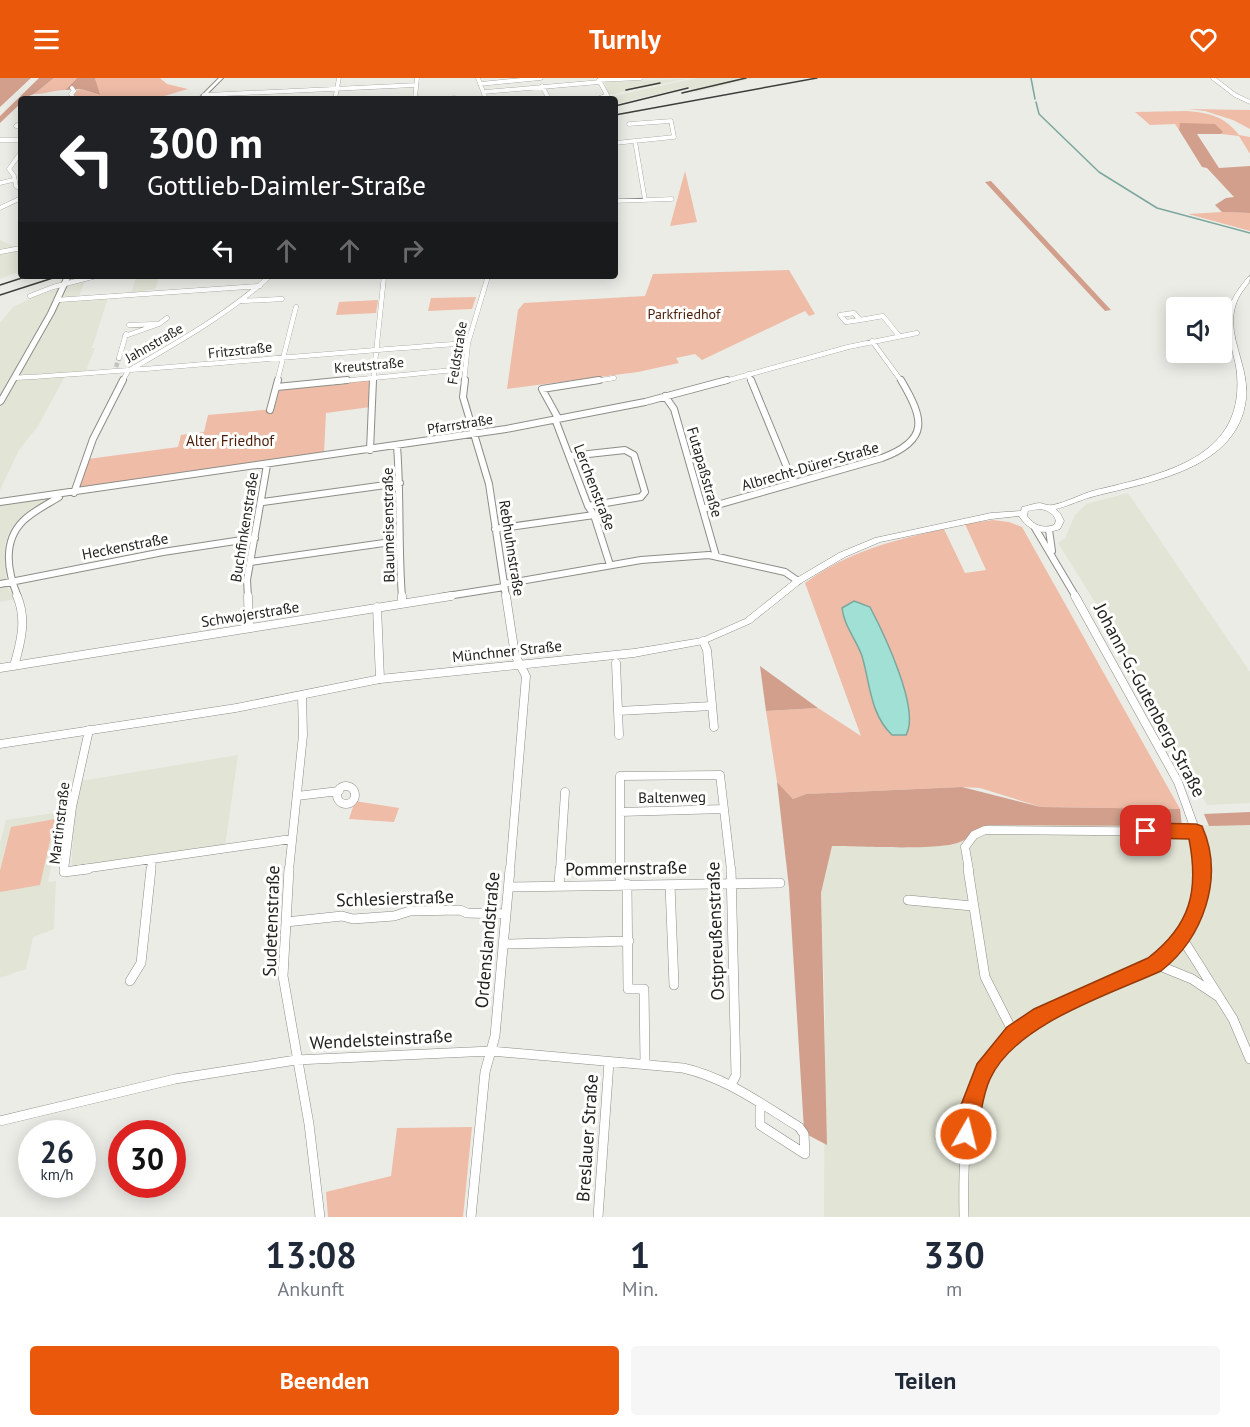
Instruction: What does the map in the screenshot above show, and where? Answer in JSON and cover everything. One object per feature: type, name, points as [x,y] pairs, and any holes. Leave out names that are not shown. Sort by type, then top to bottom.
[{"type":"main road","points":[[1049,508],[1058,515],[1059,525],[1049,530],[1035,528],[1027,522],[1023,513],[1025,509],[1034,506],[1049,508],[1164,476],[1188,466],[1218,447],[1236,424],[1244,395],[1229,316],[1237,292],[1250,278]]},
{"type":"main road","points":[[1058,515],[1102,493]]},
{"type":"main road","name":"Münchner Straße","points":[[0,744],[302,696],[380,679],[650,651],[703,641],[748,621],[798,581],[842,555],[878,540],[992,516],[1023,513]]},
{"type":"main road","name":"Münchner Straße","points":[[992,516],[1027,522]]},
{"type":"street","points":[[203,96],[221,78]]},
{"type":"street","points":[[336,96],[339,78]]},
{"type":"street","points":[[415,96],[417,78]]},
{"type":"street","points":[[478,78],[485,96]]},
{"type":"street","points":[[480,84],[539,78],[548,96]]},
{"type":"street","points":[[484,92],[641,78]]},
{"type":"street","points":[[1213,78],[1235,95],[1250,102]]},
{"type":"street","points":[[599,80],[606,95],[604,96]]},
{"type":"street","points":[[219,96],[416,85]]},
{"type":"street","points":[[72,88],[73,96]]},
{"type":"street","points":[[618,143],[674,137],[671,121],[629,124]]},
{"type":"street","points":[[0,140],[18,140]]},
{"type":"street","points":[[635,141],[645,200]]},
{"type":"street","points":[[18,156],[10,165],[13,180],[18,187]]},
{"type":"street","points":[[0,183],[13,180]]},
{"type":"street","points":[[0,208],[18,199]]},
{"type":"street","points":[[618,201],[672,199]]},
{"type":"street","points":[[0,252],[18,249]]},
{"type":"street","points":[[0,403],[66,279]]},
{"type":"street","points":[[30,296],[84,279]]},
{"type":"street","name":"Jahnstraße","points":[[74,493],[93,439],[128,370],[181,342],[242,301],[267,279]]},
{"type":"street","points":[[370,450],[373,377],[384,279]]},
{"type":"street","name":"Feldstraße","points":[[474,435],[463,398],[464,369],[468,343],[487,279]]},
{"type":"street","points":[[57,300],[260,286]]},
{"type":"street","points":[[242,301],[282,299]]},
{"type":"street","points":[[270,410],[296,307]]},
{"type":"street","points":[[860,320],[883,316],[899,336]]},
{"type":"street","points":[[125,336],[144,331],[167,318]]},
{"type":"street","points":[[119,358],[128,325],[159,324]]},
{"type":"street","name":"Pfarrstraße","points":[[0,502],[474,435],[665,396],[872,341],[917,333]]},
{"type":"street","name":"Albrecht-Dürer-Straße","points":[[703,508],[891,455],[905,447],[918,432],[920,425],[918,412],[888,360],[872,341]]},
{"type":"street","name":"Fritzstraße","points":[[14,378],[115,368],[128,370],[177,368],[376,349],[468,343]]},
{"type":"street","name":"Kreutstraße","points":[[277,387],[464,369]]},
{"type":"street","points":[[748,374],[794,482]]},
{"type":"street","name":"Lerchenstraße","points":[[610,565],[594,515],[588,506],[557,419],[542,389],[614,378]]},
{"type":"street","name":"Futapaßstraße","points":[[665,396],[674,409],[717,556]]},
{"type":"street","name":"Rebhuhnstraße","points":[[474,435],[489,484],[515,655],[521,665]]},
{"type":"street","name":"Blaumeisenstraße","points":[[398,446],[400,483],[398,541],[402,603]]},
{"type":"street","points":[[570,456],[625,450],[634,455],[645,492],[641,497],[588,506]]},
{"type":"street","name":"Buchfinkenstraße","points":[[249,628],[247,580],[267,465]]},
{"type":"street","points":[[262,502],[400,483]]},
{"type":"street","points":[[14,666],[21,642],[23,609],[12,582],[8,562],[13,534],[24,520],[62,495]]},
{"type":"street","points":[[495,529],[594,515]]},
{"type":"street","name":"Johann-G.-Gutenberg-Straße","points":[[964,1217],[962,1171],[971,1105],[984,1071],[1014,1034],[1040,1016],[1155,964],[1170,953],[1193,921],[1199,901],[1201,859],[1192,813],[1178,782],[1052,553],[1035,528]]},
{"type":"street","name":"Johann-G.-Gutenberg-Straße","points":[[1049,530],[1052,553]]},
{"type":"street","name":"Heckenstraße","points":[[0,584],[163,552],[255,538]]},
{"type":"street","points":[[251,562],[398,541]]},
{"type":"street","name":"Schwojerstraße","points":[[0,668],[504,586],[664,557],[717,556],[785,572],[798,581]]},
{"type":"street","points":[[377,607],[380,679]]},
{"type":"street","points":[[703,641],[707,650],[714,727]]},
{"type":"street","points":[[616,663],[620,735]]},
{"type":"street","name":"Ordenslandstraße","points":[[471,1217],[485,1072],[495,1036],[504,944],[526,676],[521,665]]},
{"type":"street","name":"Sudetenstraße","points":[[302,696],[303,735],[291,839],[283,976],[309,1124],[320,1217]]},
{"type":"street","points":[[618,711],[712,706]]},
{"type":"street","name":"Martinstraße","points":[[89,730],[72,807],[64,872],[291,839]]},
{"type":"street","name":"Ostpreußenstraße","points":[[620,812],[620,776],[720,775],[732,882],[736,1075],[732,1085]]},
{"type":"street","points":[[297,796],[339,791]]},
{"type":"street","points":[[559,886],[565,792]]},
{"type":"street","name":"Baltenweg","points":[[620,812],[724,809]]},
{"type":"street","points":[[620,812],[629,941],[628,989],[644,989],[645,1064]]},
{"type":"street","points":[[1014,1034],[985,977],[972,906],[965,847],[974,835],[985,830],[1196,832]]},
{"type":"street","points":[[130,981],[141,963],[152,861]]},
{"type":"street","name":"Pommernstraße","points":[[509,886],[780,883]]},
{"type":"street","points":[[670,885],[674,985]]},
{"type":"street","points":[[908,900],[972,906]]},
{"type":"street","name":"Schlesierstraße","points":[[286,922],[342,916],[353,919],[391,916],[410,911],[460,910],[467,913],[506,914]]},
{"type":"street","points":[[1182,938],[1221,999],[1240,1033],[1250,1059]]},
{"type":"street","points":[[504,944],[629,941]]},
{"type":"street","points":[[1155,964],[1192,979],[1221,999]]},
{"type":"street","name":"Wendelsteinstraße","points":[[0,1121],[175,1080],[296,1060],[491,1051],[683,1068],[709,1074],[732,1085],[799,1127],[804,1134],[805,1154],[760,1125],[760,1103]]},
{"type":"street","name":"Breslauer Straße","points":[[598,1217],[609,1062]]},
{"type":"shaded area","points":[[0,78],[31,78],[0,107]]},
{"type":"shaded area","points":[[39,78],[54,78],[34,94],[21,96]]},
{"type":"shaded area","points":[[77,78],[95,78],[100,95],[81,89],[65,90]]},
{"type":"shaded area","points":[[697,78],[754,78],[696,92],[687,87],[618,103],[618,96],[614,96]]},
{"type":"shaded area","points":[[686,79],[613,94],[608,94],[604,82]]},
{"type":"shaded area","points":[[18,98],[18,106],[0,123],[0,116]]},
{"type":"shaded area","points":[[1180,123],[1215,124],[1223,132],[1221,134],[1197,134],[1219,168],[1250,166],[1250,213],[1222,212],[1215,205],[1226,198],[1234,197],[1207,168],[1202,167],[1179,130]]},
{"type":"shaded area","points":[[991,181],[1111,310],[1105,311],[985,182]]},
{"type":"shaded area","points":[[0,240],[18,249],[18,272],[0,279]]},
{"type":"shaded area","points":[[136,279],[159,279],[155,289],[131,293]]},
{"type":"shaded area","points":[[85,281],[77,301],[108,298],[92,348],[95,348],[85,373],[66,374],[38,426],[19,450],[0,490],[0,323],[13,307],[36,296]]},
{"type":"shaded area","points":[[1128,493],[1250,672],[1250,803],[1207,805],[1136,668],[1058,543],[1065,538],[1075,515],[1086,504]]},
{"type":"shaded area","points":[[48,497],[47,501],[26,515],[8,535],[5,545],[6,577],[7,586],[15,599],[0,602],[0,504]]},
{"type":"shaded area","points":[[760,666],[818,708],[766,711]]},
{"type":"shaded area","points":[[238,755],[225,846],[71,867],[75,806],[81,781]]},
{"type":"shaded area","points":[[777,782],[793,799],[806,794],[962,787],[1041,807],[1180,809],[1182,826],[988,825],[964,840],[950,845],[832,846],[821,893],[827,1145],[806,1134],[804,1130],[789,888]]},
{"type":"shaded area","points":[[62,812],[48,882],[56,881],[54,929],[33,937],[26,969],[0,978],[0,844],[6,820]]},
{"type":"shaded area","points":[[1250,812],[1250,825],[1209,826],[1204,814]]},
{"type":"shaded area","points":[[988,825],[1250,825],[1250,1217],[824,1217],[825,1012],[821,893],[832,845],[865,842],[939,846],[961,842],[977,828]]},
{"type":"green space","points":[[54,78],[77,78],[65,90],[34,94]]},
{"type":"green space","points":[[95,78],[160,78],[167,84],[188,89],[164,96],[75,96],[72,92],[81,89],[99,95]]},
{"type":"green space","points":[[1188,109],[1250,110],[1250,129],[1233,120],[1205,111]]},
{"type":"green space","points":[[1187,111],[1216,117],[1228,124],[1239,135],[1250,137],[1250,154],[1239,136],[1221,134],[1222,132],[1181,123],[1179,130],[1175,124],[1150,125],[1135,112]]},
{"type":"green space","points":[[685,171],[697,222],[670,226]]},
{"type":"green space","points":[[1250,213],[1250,231],[1188,214]]},
{"type":"green space","name":"Parkfriedhof","points":[[789,270],[815,314],[809,316],[805,311],[702,360],[695,354],[676,358],[679,363],[638,372],[507,389],[518,310],[524,303],[645,296],[653,274]]},
{"type":"green space","points":[[476,297],[472,309],[428,311],[431,298]]},
{"type":"green space","points":[[378,300],[376,313],[336,315],[339,302]]},
{"type":"green space","name":"Alter Friedhof","points":[[371,379],[370,407],[326,413],[324,454],[79,489],[88,459],[178,447],[181,435],[204,432],[208,415],[274,409],[280,388]]},
{"type":"green space","points":[[993,520],[1009,522],[1022,527],[1180,809],[1041,807],[980,788],[962,787],[806,794],[793,799],[777,782],[766,711],[818,708],[861,736],[805,583],[837,563],[871,548],[944,529],[965,573],[986,570],[965,524]]},
{"type":"green space","points":[[355,801],[399,808],[394,822],[349,819]]},
{"type":"green space","points":[[55,819],[40,885],[0,892],[0,871],[11,827]]},
{"type":"green space","points":[[472,1127],[463,1217],[328,1217],[326,1192],[391,1176],[397,1128]]},
{"type":"water","points":[[854,601],[870,607],[898,671],[909,708],[906,735],[892,735],[879,718],[875,708],[862,656],[843,615],[842,608]]},
{"type":"waterway","points":[[1031,78],[1035,99]]},
{"type":"waterway","points":[[1036,102],[1039,114],[1099,172],[1157,208],[1250,233]]},
{"type":"tunnel","points":[[116,367],[119,358]]},
{"type":"railway","points":[[682,93],[746,78]]},
{"type":"railway","points":[[618,114],[817,78]]},
{"type":"railway","points":[[626,90],[660,83]]},
{"type":"railway","points":[[618,105],[688,88]]},
{"type":"railway","points":[[0,285],[19,279]]},
{"type":"railway","points":[[0,295],[50,279]]},
{"type":"route","points":[[966,1134],[971,1105],[984,1071],[1000,1048],[1014,1034],[1040,1016],[1155,964],[1170,953],[1193,921],[1202,879],[1196,832],[1146,831]]}]
